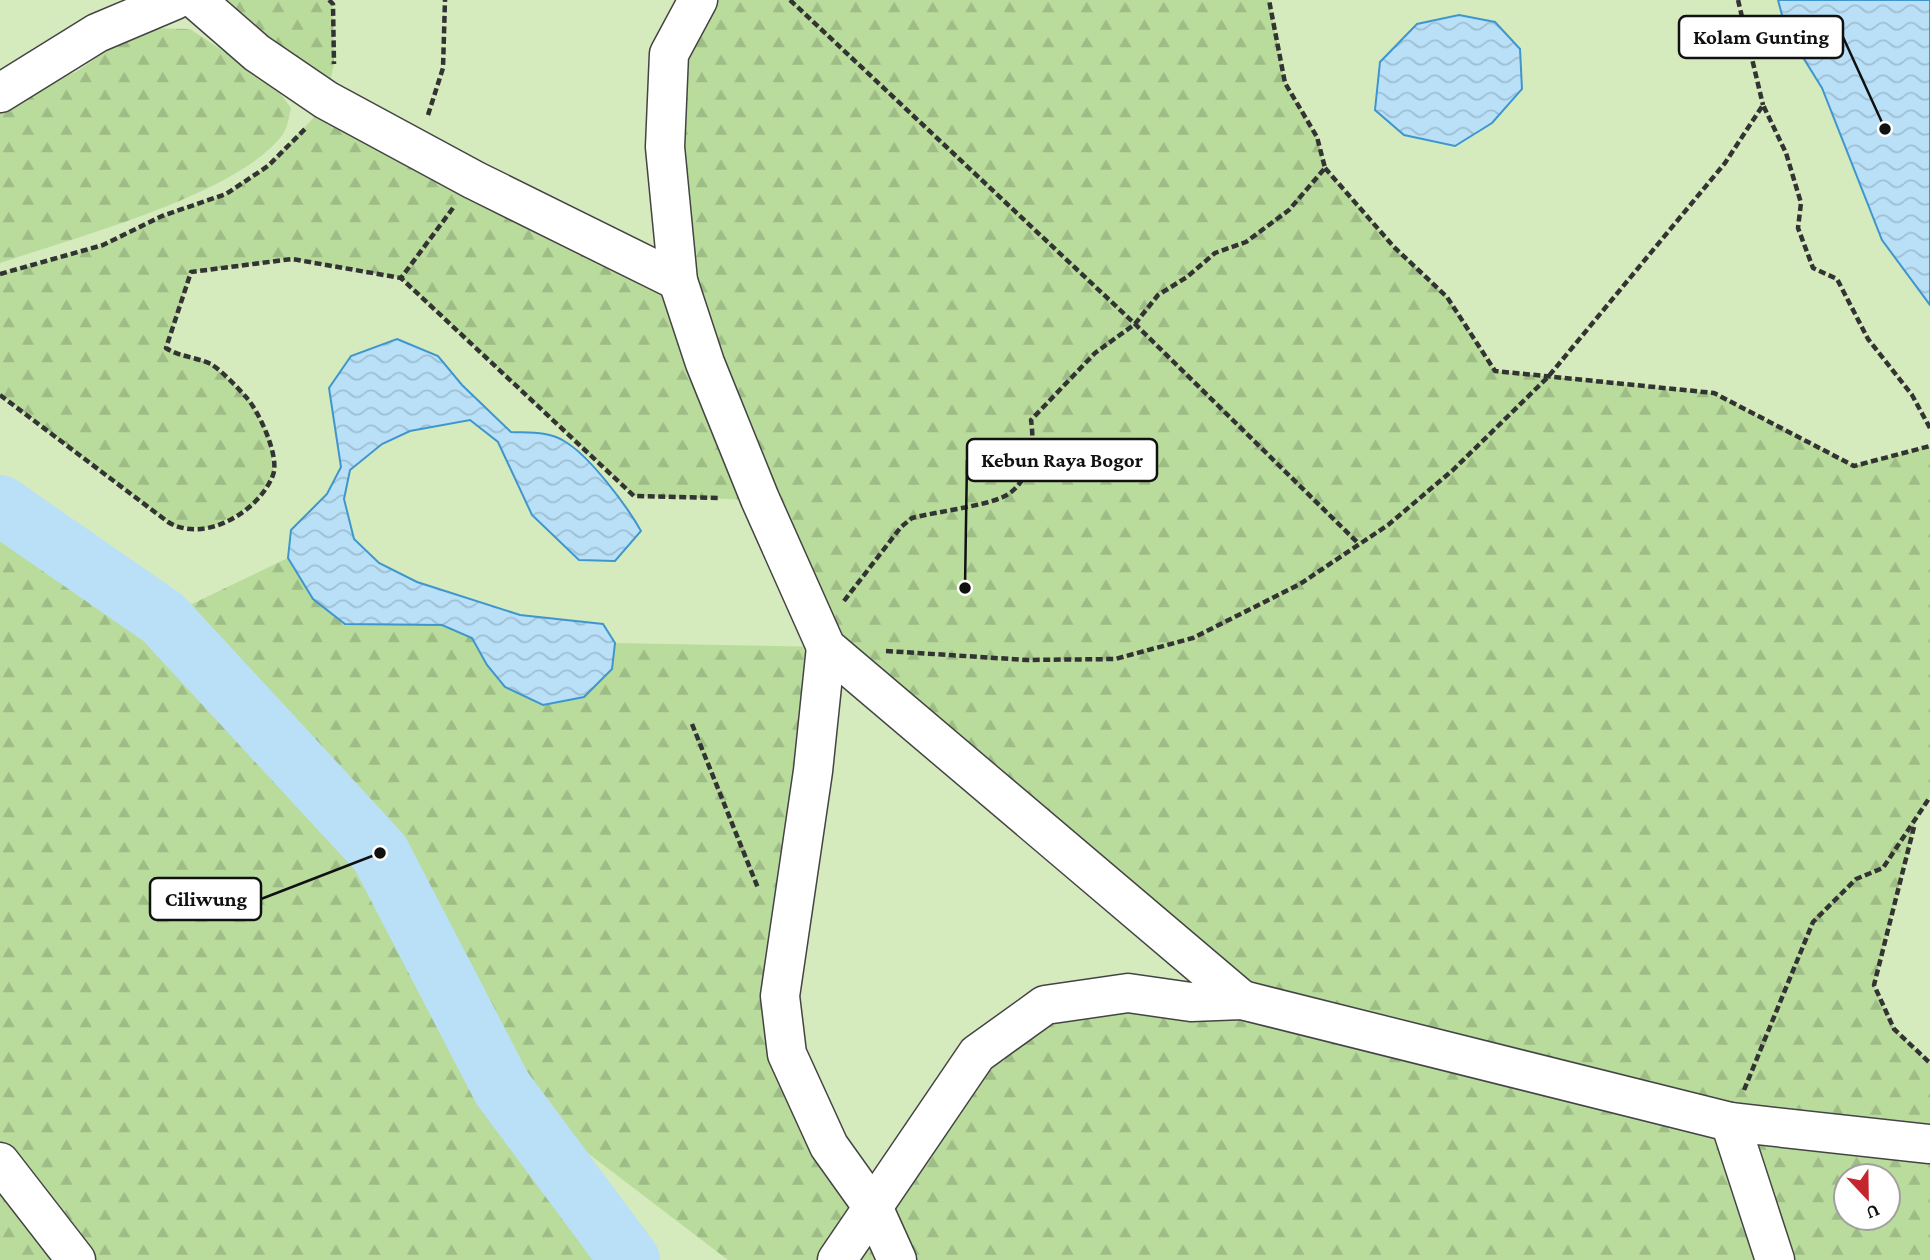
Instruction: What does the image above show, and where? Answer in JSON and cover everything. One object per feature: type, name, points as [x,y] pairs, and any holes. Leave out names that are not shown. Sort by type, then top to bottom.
[{"type":"lane","points":[[0,93],[97,33],[175,0]]},
{"type":"lane","points":[[196,0],[257,53],[326,100],[474,180],[678,281]]},
{"type":"lane","points":[[698,0],[669,54],[666,147],[678,281],[705,363],[760,499],[826,647],[1242,1000]]},
{"type":"lane","points":[[826,647],[813,771],[780,996],[787,1054],[830,1146],[874,1209],[897,1260]]},
{"type":"lane","points":[[837,1260],[874,1209],[925,1126],[977,1054],[1045,1005],[1128,993],[1191,1002],[1242,1000],[1731,1122],[1930,1144]]},
{"type":"lane","points":[[1731,1122],[1775,1260]]},
{"type":"lane","points":[[0,1163],[76,1260]]},
{"type":"path","points":[[0,274],[103,245],[162,216],[226,194],[268,166],[311,123],[326,100],[335,42],[332,4],[328,0]]},
{"type":"path","points":[[417,149],[443,68],[445,0]]},
{"type":"path","points":[[790,0],[1135,324],[1359,544]]},
{"type":"path","points":[[1269,0],[1284,83],[1317,137],[1325,168],[1394,247],[1447,297],[1495,371],[1714,393],[1854,466],[1930,446]]},
{"type":"path","points":[[1738,0],[1763,105],[1786,153],[1801,203],[1798,228],[1814,268],[1837,279],[1868,340],[1912,395],[1930,428]]},
{"type":"path","points":[[879,650],[1027,660],[1115,659],[1194,638],[1300,584],[1388,525],[1453,470],[1548,377],[1725,163],[1763,105]]},
{"type":"path","points":[[826,647],[844,601],[901,527],[912,518],[1004,496],[1021,478],[1032,456],[1031,419],[1095,354],[1135,324],[1158,295],[1187,277],[1215,253],[1246,242],[1289,209],[1325,168]]},
{"type":"path","points":[[401,278],[474,180]]},
{"type":"path","points":[[0,395],[168,522],[175,526],[210,528],[254,505],[274,474],[269,436],[248,398],[211,364],[178,356],[166,348],[191,272],[292,259],[401,278],[634,496],[760,499]]},
{"type":"path","points":[[692,724],[759,890]]},
{"type":"path","points":[[1731,1122],[1813,922],[1856,879],[1883,868],[1930,797]]},
{"type":"path","points":[[1915,822],[1874,985],[1894,1029],[1930,1063]]},
{"type":"green space","points":[[0,0],[1930,0],[1930,1260],[0,1260]]},
{"type":"green space","points":[[196,0],[329,0],[333,4],[334,64],[326,100],[678,281],[665,147],[698,0],[1269,0],[1285,83],[1317,137],[1325,168],[1394,247],[1447,297],[1495,371],[1714,393],[1854,466],[1930,446],[1930,797],[1915,822],[1874,985],[1894,1029],[1930,1063],[1930,1260],[728,1260],[505,1090],[608,1229],[609,1260],[0,1260],[0,505],[163,618],[288,558],[313,599],[345,624],[442,625],[472,638],[487,665],[612,669],[615,643],[825,647],[760,500],[634,496],[401,278],[292,259],[191,272],[166,348],[211,364],[248,398],[269,436],[274,474],[254,505],[210,528],[175,526],[168,522],[0,394],[0,274],[103,245],[162,216],[226,194],[268,166],[321,110]],"holes":[[[826,648],[1241,1000],[1045,1005],[925,1126],[873,1208],[780,996]]]},
{"type":"green space","points":[[140,28],[190,29],[273,84],[291,108],[285,131],[261,156],[231,176],[194,195],[110,227],[0,263],[0,101],[76,72]]},
{"type":"water","points":[[1778,0],[1930,0],[1930,305],[1882,240],[1822,88],[1786,30]]},
{"type":"water","points":[[1459,15],[1495,22],[1520,49],[1522,89],[1492,123],[1455,146],[1404,135],[1375,110],[1380,62],[1417,24]]},
{"type":"water","points":[[397,339],[438,356],[462,385],[511,432],[552,436],[574,448],[607,482],[641,531],[615,561],[579,560],[532,515],[498,442],[470,420],[410,431],[382,444],[350,470],[344,499],[354,539],[379,563],[417,582],[520,615],[603,624],[615,643],[612,669],[584,697],[543,705],[505,687],[487,665],[472,638],[442,625],[345,624],[313,599],[288,558],[291,530],[327,494],[341,467],[329,388],[351,356]]},
{"type":"waterway","points":[[0,505],[163,618],[380,853],[502,1088],[630,1260]]},
{"type":"place","name":"Kolam Gunting","points":[[1885,129]]},
{"type":"place","name":"Kebun Raya Bogor","points":[[965,588]]},
{"type":"place","name":"Ciliwung","points":[[380,853]]}]
